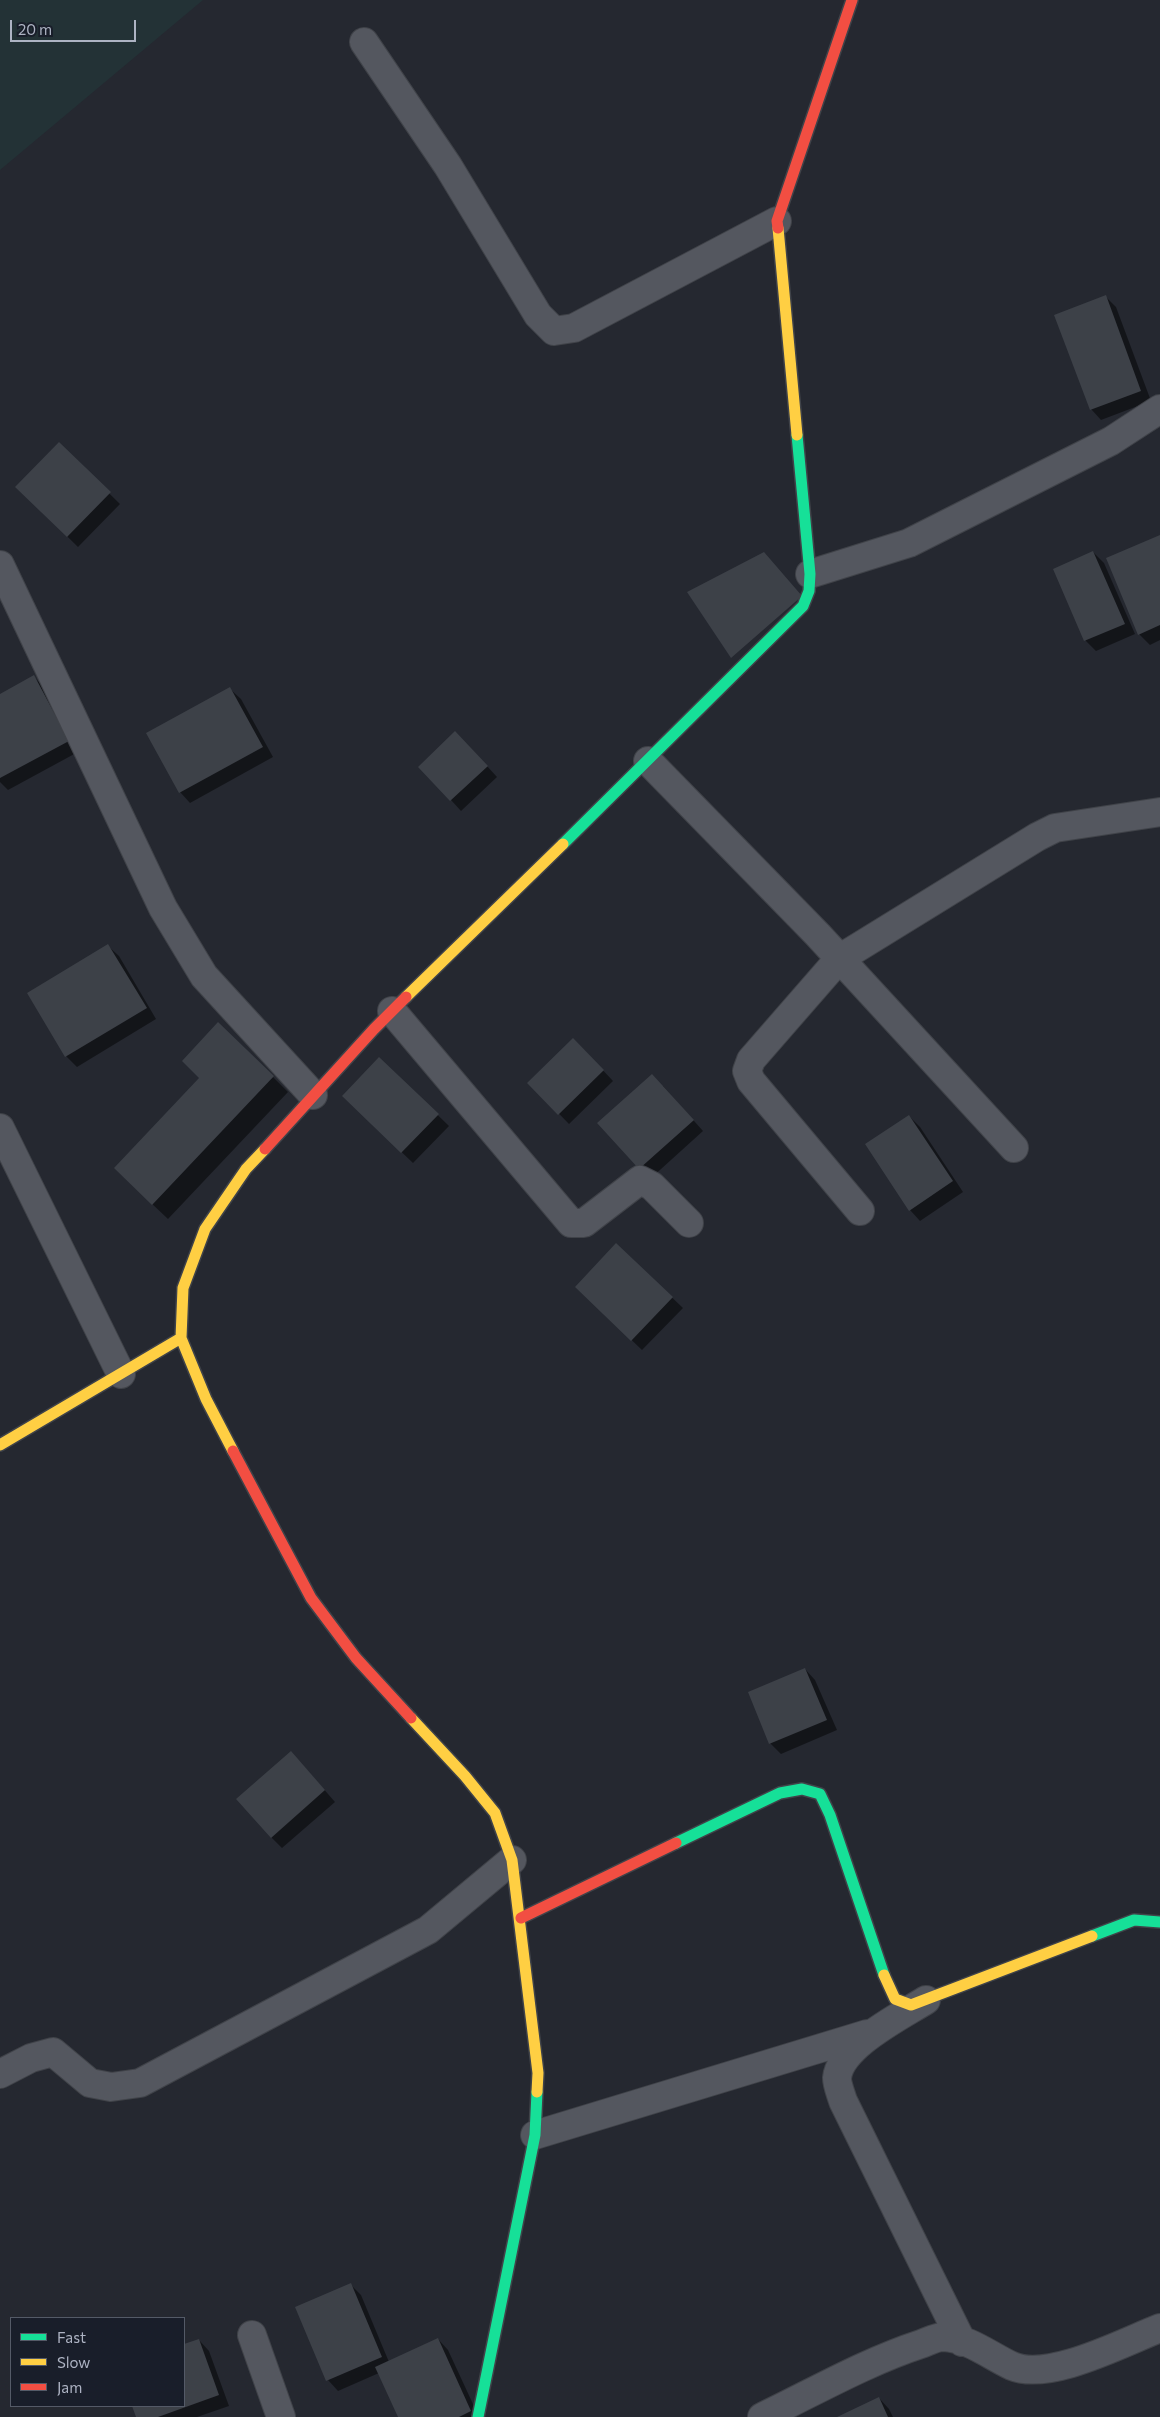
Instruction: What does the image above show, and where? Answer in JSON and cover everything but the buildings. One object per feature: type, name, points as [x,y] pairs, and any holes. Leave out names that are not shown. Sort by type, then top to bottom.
[{"type":"street","points":[[478,2417],[536,2134],[538,2073],[521,1918],[512,1860],[495,1813],[465,1776],[356,1658],[311,1598],[206,1400],[181,1338],[183,1288],[205,1229],[246,1169],[313,1095],[392,1011],[648,761],[803,606],[809,591],[810,574],[777,221],[852,0]]},
{"type":"street","points":[[364,42],[448,166],[538,315],[554,331],[574,328],[777,221]]},
{"type":"street","points":[[810,574],[909,543],[1103,445],[1160,409]]},
{"type":"street","points":[[0,565],[163,908],[183,944],[204,976],[313,1095]]},
{"type":"street","points":[[648,761],[818,936],[1014,1148]]},
{"type":"street","points":[[860,1211],[751,1081],[748,1070],[751,1060],[839,959],[1037,837],[1055,828],[1160,812]]},
{"type":"street","points":[[392,1011],[571,1223],[584,1223],[640,1180],[652,1186],[689,1223]]},
{"type":"street","points":[[0,1128],[121,1374]]},
{"type":"street","points":[[0,1445],[181,1338]]},
{"type":"street","points":[[521,1918],[780,1793],[802,1789],[820,1794],[830,1815],[887,1983],[895,1999],[911,2005],[1134,1920],[1160,1922]]},
{"type":"street","points":[[0,2074],[31,2058],[53,2052],[90,2083],[111,2087],[140,2082],[428,1930],[512,1860]]},
{"type":"street","points":[[926,2000],[868,2037],[843,2061],[837,2079],[843,2101],[962,2342]]},
{"type":"street","points":[[536,2134],[879,2030]]},
{"type":"street","points":[[762,2417],[906,2349],[942,2337],[962,2342],[990,2353],[1013,2367],[1034,2371],[1061,2367],[1160,2328]]},
{"type":"street","points":[[252,2335],[281,2417]]},
{"type":"shaded area","points":[[0,0],[203,0],[0,170]]},
{"type":"traffic: fast","points":[[563,844],[803,606],[809,591],[810,574],[797,435]]},
{"type":"traffic: fast","points":[[676,1843],[780,1793],[802,1789],[820,1794],[830,1815],[884,1975]]},
{"type":"traffic: fast","points":[[1092,1936],[1134,1920],[1160,1922]]},
{"type":"traffic: fast","points":[[478,2417],[535,2135],[537,2092]]},
{"type":"traffic: slow","points":[[778,228],[797,435]]},
{"type":"traffic: slow","points":[[406,997],[563,844]]},
{"type":"traffic: slow","points":[[233,1451],[206,1399],[181,1338],[183,1288],[205,1229],[246,1169],[265,1149]]},
{"type":"traffic: slow","points":[[0,1445],[181,1338]]},
{"type":"traffic: slow","points":[[411,1718],[465,1776],[495,1813],[512,1860],[538,2073],[537,2092]]},
{"type":"traffic: slow","points":[[884,1975],[895,1999],[911,2005],[1092,1936]]},
{"type":"traffic: jam","points":[[778,228],[777,221],[852,0]]},
{"type":"traffic: jam","points":[[265,1149],[374,1029],[406,997]]},
{"type":"traffic: jam","points":[[233,1451],[311,1598],[356,1658],[411,1718]]},
{"type":"traffic: jam","points":[[521,1918],[676,1843]]}]
